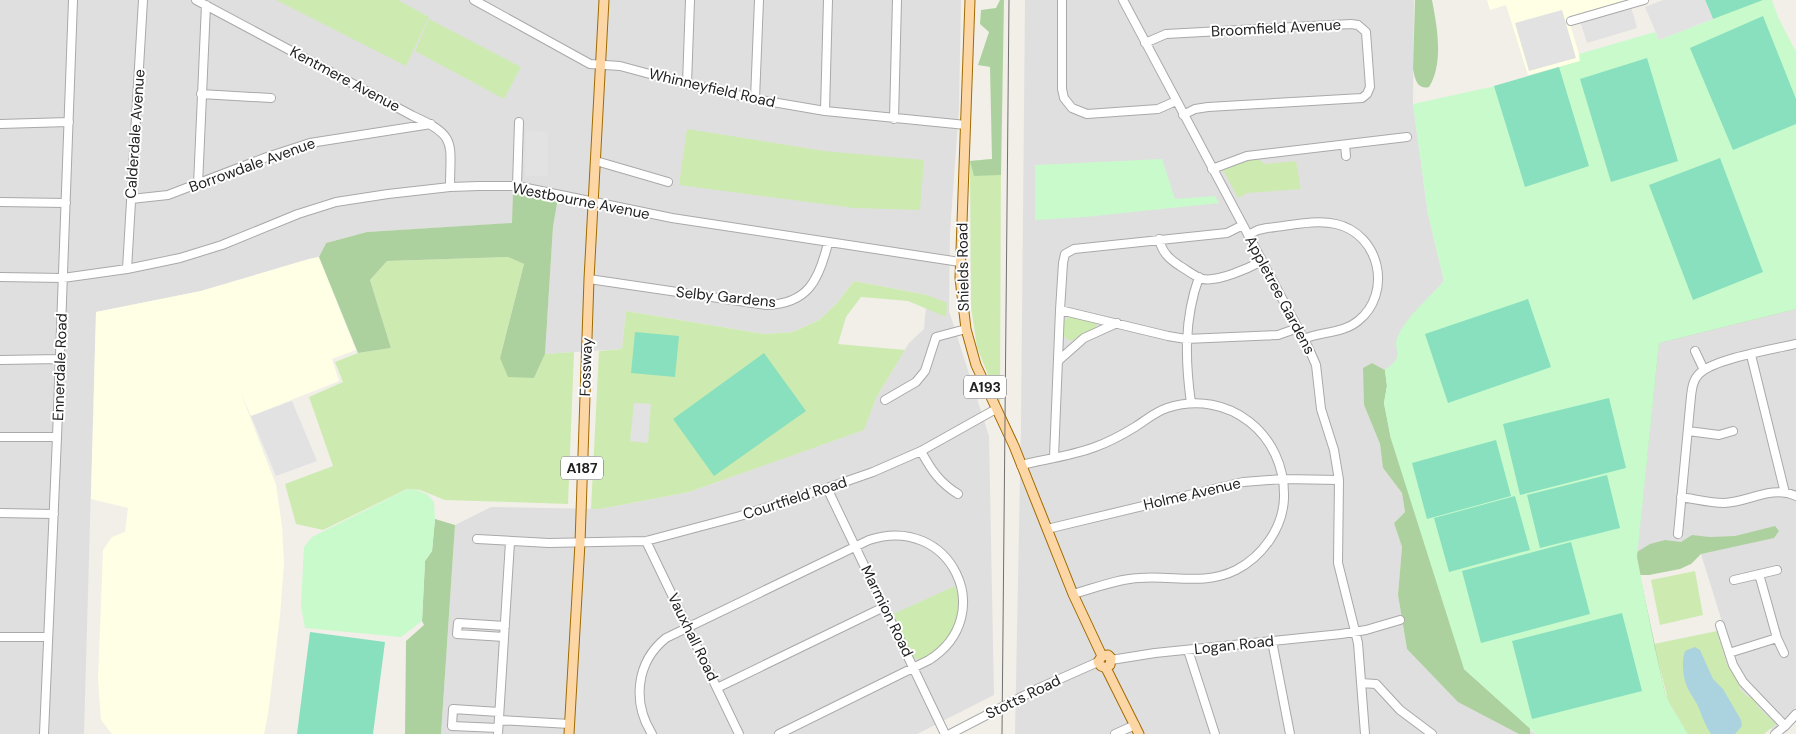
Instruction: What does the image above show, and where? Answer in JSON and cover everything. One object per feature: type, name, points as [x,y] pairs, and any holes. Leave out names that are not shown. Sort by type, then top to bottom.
[{"type":"main road","name":"Fossway","points":[[569,734],[580,543],[589,279],[604,0]]},
{"type":"main road","name":"Shields Road","points":[[970,0],[960,262],[960,292],[966,329],[976,365],[1021,465],[1073,594],[1139,734]]},
{"type":"street","name":"Ennerdale Road","points":[[44,734],[66,203],[72,0]]},
{"type":"street","name":"Calderdale Avenue","points":[[127,269],[143,0]]},
{"type":"street","name":"Kentmere Avenue","points":[[196,0],[413,116],[432,124],[446,136],[451,146],[450,187]]},
{"type":"street","name":"Whinneyfield Road","points":[[474,0],[590,64],[620,66],[687,84],[755,99],[825,111],[966,125]]},
{"type":"street","points":[[687,84],[690,0]]},
{"type":"street","points":[[755,99],[759,0]]},
{"type":"street","points":[[825,111],[828,0]]},
{"type":"street","points":[[894,119],[897,0]]},
{"type":"street","points":[[1062,0],[1062,89],[1064,98],[1072,108],[1087,114],[1158,109],[1176,101]]},
{"type":"street","name":"Appletree Gardens","points":[[1123,0],[1304,339],[1316,365],[1322,408],[1334,450],[1339,480],[1338,563],[1356,632],[1365,734]]},
{"type":"street","points":[[1571,21],[1644,0]]},
{"type":"street","points":[[198,185],[206,5]]},
{"type":"street","name":"Broomfield Avenue","points":[[1145,43],[1166,34],[1351,24],[1358,25],[1366,32],[1370,87],[1367,94],[1362,98],[1208,107],[1183,115]]},
{"type":"street","points":[[201,94],[271,98]]},
{"type":"street","points":[[0,124],[69,122]]},
{"type":"street","points":[[517,186],[519,122]]},
{"type":"street","name":"Borrowdale Avenue","points":[[131,200],[168,195],[198,185],[266,157],[310,143],[432,124]]},
{"type":"street","points":[[1212,169],[1243,156],[1406,138]]},
{"type":"street","points":[[1345,144],[1346,156]]},
{"type":"street","points":[[596,161],[668,182]]},
{"type":"street","name":"Westbourne Avenue","points":[[0,277],[63,278],[127,269],[180,258],[222,245],[318,207],[388,194],[450,187],[517,186],[672,218],[960,262]]},
{"type":"street","points":[[0,202],[66,203]]},
{"type":"street","points":[[1248,235],[1267,228],[1330,223],[1346,228],[1356,234],[1371,250],[1376,262],[1378,281],[1376,295],[1369,309],[1358,321],[1346,328],[1315,334],[1304,339]]},
{"type":"street","points":[[1054,457],[1063,258],[1067,252],[1074,249],[1227,233],[1242,225]]},
{"type":"street","points":[[1159,240],[1166,256],[1199,277],[1207,279],[1246,270],[1262,261]]},
{"type":"street","name":"Selby Gardens","points":[[589,279],[766,305],[779,305],[800,296],[810,289],[819,275],[828,243]]},
{"type":"street","points":[[1191,404],[1186,339],[1194,293],[1199,277]]},
{"type":"street","points":[[1060,310],[1186,339],[1278,335],[1298,328]]},
{"type":"street","points":[[1058,361],[1084,338],[1117,323]]},
{"type":"street","points":[[885,400],[916,382],[925,371],[936,337],[966,329]]},
{"type":"street","points":[[1678,534],[1692,388],[1696,379],[1704,370],[1716,364],[1796,344]]},
{"type":"street","points":[[1695,351],[1704,370]]},
{"type":"street","points":[[1751,355],[1786,493]]},
{"type":"street","points":[[0,360],[60,359]]},
{"type":"street","points":[[1021,465],[1083,452],[1096,447],[1124,434],[1166,408],[1206,404],[1239,415],[1252,424],[1263,434],[1272,447],[1280,466],[1283,479],[1284,504],[1277,526],[1262,551],[1237,570],[1226,575],[1200,580],[1150,577],[1129,579],[1073,594]]},
{"type":"street","name":"Courtfield Road","points":[[477,539],[510,542],[580,543],[646,541],[740,516],[827,488],[898,462],[996,409]]},
{"type":"street","points":[[1688,431],[1719,435],[1733,431]]},
{"type":"street","points":[[0,437],[57,437]]},
{"type":"street","points":[[921,451],[934,474],[945,486],[958,494]]},
{"type":"street","name":"Holme Avenue","points":[[1047,529],[1225,485],[1283,479],[1339,480]]},
{"type":"street","name":"Marmion Road","points":[[827,488],[945,734]]},
{"type":"street","points":[[1681,497],[1724,503],[1766,493],[1786,493],[1796,496]]},
{"type":"street","points":[[0,513],[54,514]]},
{"type":"street","points":[[652,734],[642,714],[639,689],[645,664],[659,643],[666,638],[687,626],[855,546],[878,537],[888,535],[917,538],[934,546],[948,561],[958,577],[962,592],[962,610],[949,644],[937,655],[914,668],[779,734]]},
{"type":"street","name":"Vauxhall Road","points":[[646,541],[739,734]]},
{"type":"street","points":[[499,723],[510,542]]},
{"type":"street","points":[[1734,580],[1777,570]]},
{"type":"street","points":[[1759,574],[1777,638],[1784,653]]},
{"type":"street","points":[[717,688],[884,607]]},
{"type":"street","name":"Logan Road","points":[[1105,661],[1136,655],[1356,632],[1400,620]]},
{"type":"street","points":[[504,626],[458,623],[457,634],[504,637]]},
{"type":"street","points":[[1720,625],[1728,653],[1742,682],[1785,726]]},
{"type":"street","points":[[0,636],[48,637]]},
{"type":"street","points":[[1728,653],[1777,638]]},
{"type":"street","points":[[1272,641],[1290,734]]},
{"type":"street","points":[[1188,650],[1215,734]]},
{"type":"street","name":"Stotts Road","points":[[950,734],[1037,689],[1105,661]]},
{"type":"street","points":[[1361,683],[1376,684],[1400,710],[1429,733]]},
{"type":"street","points":[[499,723],[452,709],[452,726],[499,723],[570,724]]},
{"type":"street","points":[[1776,733],[1796,714]]},
{"type":"street","points":[[1116,734],[1135,725]]},
{"type":"shaded area","points":[[0,0],[961,0],[959,108],[950,232],[949,311],[989,436],[994,695],[917,734],[441,734],[455,525],[491,507],[600,509],[689,492],[863,430],[876,398],[909,343],[924,329],[927,295],[854,281],[837,303],[819,320],[793,332],[764,334],[626,311],[622,349],[545,354],[553,227],[558,199],[513,193],[513,223],[367,232],[326,243],[319,257],[201,291],[96,312],[84,734],[0,734]]},
{"type":"shaded area","points":[[1025,0],[1414,0],[1413,104],[1428,214],[1444,281],[1403,327],[1397,339],[1399,356],[1394,364],[1385,370],[1372,363],[1364,405],[1380,444],[1383,468],[1402,493],[1405,512],[1394,523],[1402,547],[1398,595],[1407,649],[1536,734],[1015,734],[1021,426]]},
{"type":"shaded area","points":[[1487,0],[1625,0],[1568,17],[1581,61],[1528,75],[1506,5],[1490,10]]},
{"type":"shaded area","points":[[1663,0],[1705,0],[1713,19],[1659,40],[1645,7]]},
{"type":"shaded area","points":[[1631,6],[1637,28],[1587,43],[1580,21]]},
{"type":"shaded area","points":[[1562,10],[1576,58],[1529,71],[1515,23]]},
{"type":"shaded area","points":[[526,130],[548,132],[548,177],[525,175]]},
{"type":"shaded area","points":[[319,257],[356,350],[332,359],[339,381],[251,416],[240,391],[276,485],[282,526],[284,563],[280,616],[264,734],[112,734],[101,720],[98,680],[103,550],[112,537],[125,532],[128,508],[91,499],[96,312],[201,291]]},
{"type":"shaded area","points":[[1796,309],[1796,718],[1785,726],[1771,729],[1771,721],[1739,688],[1727,665],[1717,631],[1724,628],[1701,554],[1639,569],[1637,550],[1659,343]]},
{"type":"shaded area","points":[[292,401],[317,461],[276,476],[251,416]]},
{"type":"shaded area","points":[[634,403],[651,404],[648,443],[630,441]]},
{"type":"green space","points":[[276,0],[398,0],[429,17],[406,66]]},
{"type":"green space","points":[[1000,0],[1004,0],[1001,175],[974,176],[970,161],[992,159],[990,67],[978,65],[989,32],[980,24],[981,10],[996,8]]},
{"type":"green space","points":[[1415,0],[1432,0],[1436,21],[1438,56],[1434,77],[1429,87],[1419,85],[1413,69]]},
{"type":"green space","points":[[1705,0],[1772,0],[1778,17],[1796,52],[1796,309],[1659,343],[1637,557],[1665,693],[1688,734],[1536,734],[1464,669],[1391,439],[1384,403],[1387,386],[1385,370],[1396,360],[1398,353],[1396,341],[1402,329],[1413,314],[1444,281],[1428,214],[1413,104],[1491,87],[1580,61],[1579,54],[1655,32],[1659,40],[1713,19]]},
{"type":"green space","points":[[1705,0],[1763,0],[1713,19]]},
{"type":"green space","points":[[1763,16],[1796,99],[1796,124],[1733,150],[1690,48]]},
{"type":"green space","points":[[429,19],[521,67],[504,99],[415,51]]},
{"type":"green space","points":[[1647,58],[1678,161],[1611,182],[1580,79]]},
{"type":"green space","points":[[1559,67],[1589,166],[1525,187],[1494,86]]},
{"type":"green space","points":[[687,129],[824,151],[924,160],[920,210],[854,208],[679,185]]},
{"type":"green space","points":[[1001,158],[1000,405],[977,347],[971,307],[970,161]]},
{"type":"green space","points":[[1720,158],[1763,272],[1693,300],[1649,185]]},
{"type":"green space","points":[[1162,159],[1175,199],[1215,196],[1219,203],[1085,217],[1035,220],[1035,165]]},
{"type":"green space","points":[[1259,159],[1264,164],[1296,161],[1301,189],[1247,193],[1238,198],[1223,170],[1236,163]]},
{"type":"green space","points":[[513,193],[558,198],[553,227],[545,354],[534,378],[508,377],[500,358],[524,264],[508,257],[387,261],[370,280],[391,348],[358,353],[319,257],[326,243],[367,232],[512,223]]},
{"type":"green space","points":[[508,257],[524,264],[500,358],[534,378],[545,354],[574,352],[568,504],[445,500],[420,490],[407,489],[323,530],[296,524],[285,484],[333,466],[309,397],[343,382],[335,362],[358,353],[391,348],[370,280],[387,261]]},
{"type":"green space","points":[[854,281],[927,295],[947,303],[946,317],[908,301],[861,297],[846,317],[838,344],[905,350],[876,398],[864,430],[689,492],[600,509],[591,509],[599,351],[622,349],[626,311],[764,334],[793,332],[819,320],[837,303]]},
{"type":"green space","points":[[1528,299],[1551,367],[1448,403],[1425,334]]},
{"type":"green space","points":[[1796,309],[1659,343],[1637,552],[1650,544],[1665,540],[1681,542],[1692,535],[1710,537],[1735,536],[1775,526],[1779,531],[1774,538],[1701,554],[1691,564],[1680,569],[1640,575],[1665,693],[1688,734],[1464,669],[1530,728],[1530,734],[1519,734],[1458,702],[1407,649],[1398,595],[1402,547],[1394,523],[1405,512],[1402,493],[1383,468],[1380,444],[1364,405],[1363,368],[1372,363],[1385,370],[1387,386],[1384,403],[1391,439],[1737,315]]},
{"type":"green space","points":[[1072,316],[1097,322],[1096,328],[1071,341],[1065,338],[1062,321]]},
{"type":"green space","points":[[635,332],[679,336],[675,377],[631,373]]},
{"type":"green space","points":[[764,353],[806,411],[714,476],[673,419]]},
{"type":"green space","points":[[1609,398],[1626,468],[1520,495],[1503,424]]},
{"type":"green space","points":[[1496,440],[1511,496],[1427,519],[1412,463]]},
{"type":"green space","points":[[1607,475],[1620,528],[1540,548],[1527,495]]},
{"type":"green space","points":[[408,489],[420,491],[428,495],[434,502],[435,519],[432,551],[425,561],[422,621],[401,637],[305,628],[301,606],[304,547],[312,537]]},
{"type":"green space","points":[[1515,496],[1530,550],[1449,572],[1434,518]]},
{"type":"green space","points":[[435,519],[455,525],[441,734],[405,734],[406,641],[424,625],[422,621],[425,561],[432,551]]},
{"type":"green space","points":[[1571,542],[1590,614],[1481,643],[1462,571]]},
{"type":"green space","points":[[1695,571],[1703,615],[1660,625],[1651,580]]},
{"type":"green space","points":[[955,586],[959,608],[953,629],[940,647],[931,654],[922,660],[914,658],[891,615]]},
{"type":"green space","points":[[1622,613],[1642,691],[1532,719],[1512,641]]},
{"type":"green space","points":[[1717,631],[1727,665],[1740,685],[1739,688],[1748,697],[1752,697],[1757,702],[1757,706],[1775,723],[1764,734],[1688,734],[1668,700],[1654,644]]},
{"type":"green space","points":[[310,632],[385,642],[373,734],[297,734]]},
{"type":"water","points":[[1695,647],[1700,650],[1713,679],[1723,689],[1741,720],[1742,726],[1735,734],[1711,734],[1688,689],[1683,670],[1683,660],[1685,651]]},
{"type":"tram line","points":[[1002,734],[1009,0]]}]
